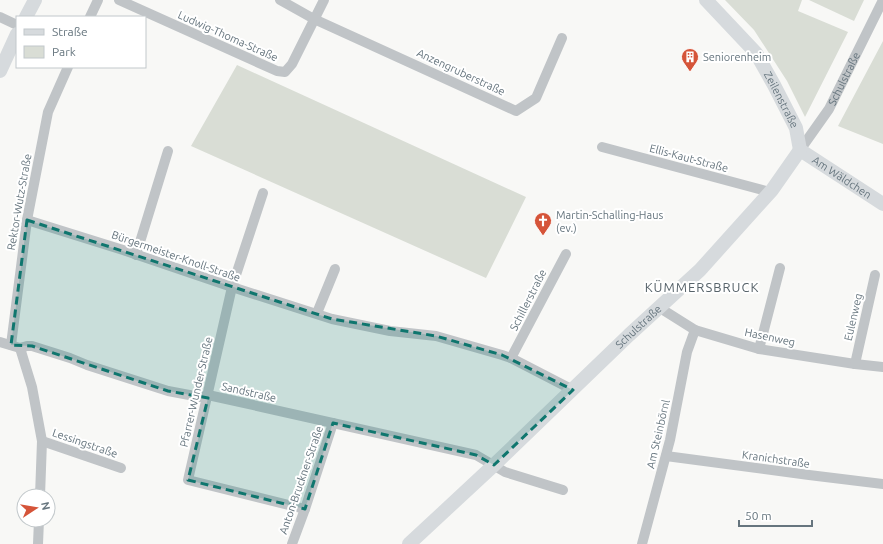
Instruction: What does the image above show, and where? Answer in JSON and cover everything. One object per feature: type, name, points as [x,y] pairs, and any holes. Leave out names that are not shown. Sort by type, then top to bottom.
[{"type":"street","points":[[27,16],[35,0]]},
{"type":"street","points":[[90,16],[98,0]]},
{"type":"street","name":"Ludwig-Thoma-Straße","points":[[119,0],[277,71],[285,72],[292,64],[314,18]]},
{"type":"street","points":[[280,0],[314,18],[324,0]]},
{"type":"street","name":"Zeilenstraße","points":[[706,0],[756,53],[796,128],[800,150]]},
{"type":"street","name":"Schulstraße","points":[[416,542],[494,465],[700,270],[770,192],[828,109],[883,0]]},
{"type":"street","points":[[0,17],[16,25]]},
{"type":"street","name":"Anzengruberstraße","points":[[314,18],[516,111],[536,98],[562,38]]},
{"type":"street","points":[[0,71],[16,36]]},
{"type":"street","name":"Rektor-Wutz-Straße","points":[[15,346],[27,220],[48,112],[68,68]]},
{"type":"street","name":"Ellis-Kaut-Straße","points":[[602,148],[770,192]]},
{"type":"street","name":"Am Wäldchen","points":[[800,150],[883,204]]},
{"type":"street","points":[[136,255],[168,151]]},
{"type":"street","name":"Pfarrer-Wunder-Straße","points":[[263,193],[232,287],[188,480],[305,509]]},
{"type":"street","name":"Bürgermeister-Knoll-Straße","points":[[27,220],[332,319],[390,331],[436,336],[511,358],[573,390]]},
{"type":"street","name":"Schillerstraße","points":[[511,358],[566,254]]},
{"type":"street","points":[[759,349],[780,268]]},
{"type":"street","points":[[317,314],[335,270]]},
{"type":"street","name":"Eulenweg","points":[[855,364],[875,275]]},
{"type":"street","name":"Hasenweg","points":[[660,308],[694,330],[759,349],[883,367]]},
{"type":"street","name":"Am Steinbörnl","points":[[642,544],[670,440],[687,352],[694,330]]},
{"type":"street","name":"Sandstraße","points":[[0,342],[15,346],[32,346],[168,391],[200,397],[208,395],[476,455],[505,472],[563,490]]},
{"type":"street","points":[[15,346],[32,387],[42,441],[40,488]]},
{"type":"street","name":"Anton-Bruckner-Straße","points":[[292,544],[333,423]]},
{"type":"street","name":"Lessingstraße","points":[[42,441],[121,468]]},
{"type":"street","name":"Kranichstraße","points":[[666,456],[883,484]]},
{"type":"street","points":[[38,544],[39,528]]},
{"type":"highlighted area","points":[[27,220],[332,319],[436,336],[502,355],[573,390],[494,465],[476,455],[333,423],[305,509],[188,480],[208,398],[168,391],[32,346],[11,345]]},
{"type":"green space","points":[[725,0],[802,0],[798,11],[848,32],[805,117],[787,81],[754,30]]},
{"type":"green space","points":[[809,0],[864,0],[854,21]]},
{"type":"green space","points":[[883,41],[883,144],[838,126]]},
{"type":"green space","points":[[237,65],[526,197],[486,278],[191,146]]},
{"type":"place","name":"Seniorenheim","points":[[690,72]]},
{"type":"place","name":"Martin-Schalling-Haus (ev.)","points":[[543,236]]},
{"type":"district","name":"KÜMMERSBRUCK","points":[[702,287]]}]
